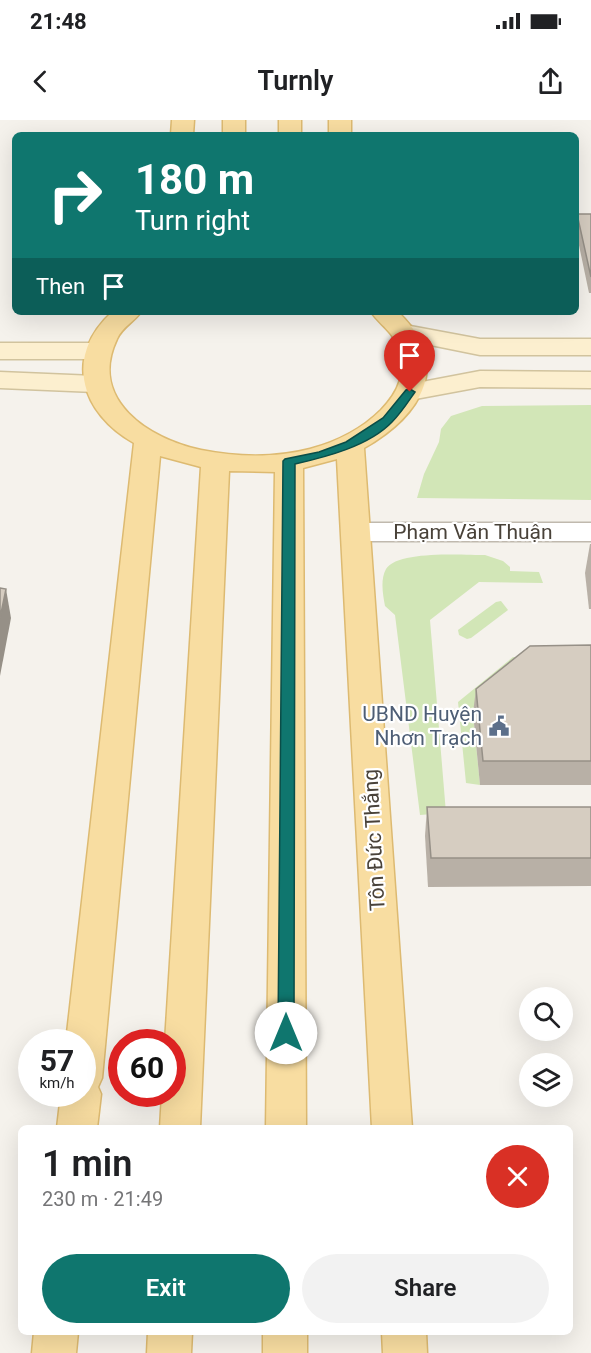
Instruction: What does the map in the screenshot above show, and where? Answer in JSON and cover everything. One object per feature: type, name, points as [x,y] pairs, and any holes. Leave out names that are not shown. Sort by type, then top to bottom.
[{"type":"main road","points":[[125,315],[107,332],[97,351],[95,384],[112,415],[148,441],[179,454],[215,462],[252,464],[289,461],[321,455],[350,444],[387,421],[410,392],[415,362],[405,333],[387,315]]},
{"type":"main road","points":[[87,1029],[148,441]]},
{"type":"main road","name":"Tôn Đức Thắng","points":[[350,444],[392,1125]]},
{"type":"main road","points":[[286,1125],[289,461]]},
{"type":"main road","points":[[180,1125],[215,462]]},
{"type":"main road","points":[[77,1125],[79,1107]]},
{"type":"main road","points":[[54,1353],[56,1335]]},
{"type":"main road","points":[[169,1353],[170,1335]]},
{"type":"main road","points":[[285,1335],[285,1353]]},
{"type":"main road","points":[[404,1335],[405,1353]]},
{"type":"street","points":[[405,333],[480,347],[591,347]]},
{"type":"street","points":[[0,351],[97,351]]},
{"type":"street","points":[[410,392],[480,379],[591,380]]},
{"type":"street","points":[[0,380],[95,384]]},
{"type":"street","name":"Phạm Văn Thuận","points":[[355,532],[591,532]]},
{"type":"green space","points":[[591,405],[591,500],[417,498],[424,474],[439,442],[441,429],[451,416],[482,406]]},
{"type":"green space","points":[[485,555],[503,561],[510,567],[510,571],[539,572],[543,583],[479,582],[430,620],[446,813],[420,815],[395,615],[385,606],[382,588],[384,573],[393,563],[417,556]]},
{"type":"green space","points":[[501,601],[508,610],[471,638],[467,639],[459,635],[458,630],[496,602]]},
{"type":"green space","points":[[513,657],[524,658],[473,713],[480,785],[466,783],[458,702]]},
{"type":"building","points":[[579,214],[591,214],[591,277],[579,223]]},
{"type":"building","points":[[0,588],[6,589],[0,618]]},
{"type":"building","points":[[591,645],[591,761],[483,761],[476,689],[530,646]]},
{"type":"building","points":[[427,807],[591,807],[591,858],[431,858]]},
{"type":"place","name":"UBND Huyện Nhơn Trạch","points":[[499,726]]},
{"type":"route","points":[[286,1033],[289,461],[321,455],[350,444],[387,421],[410,392]]}]
